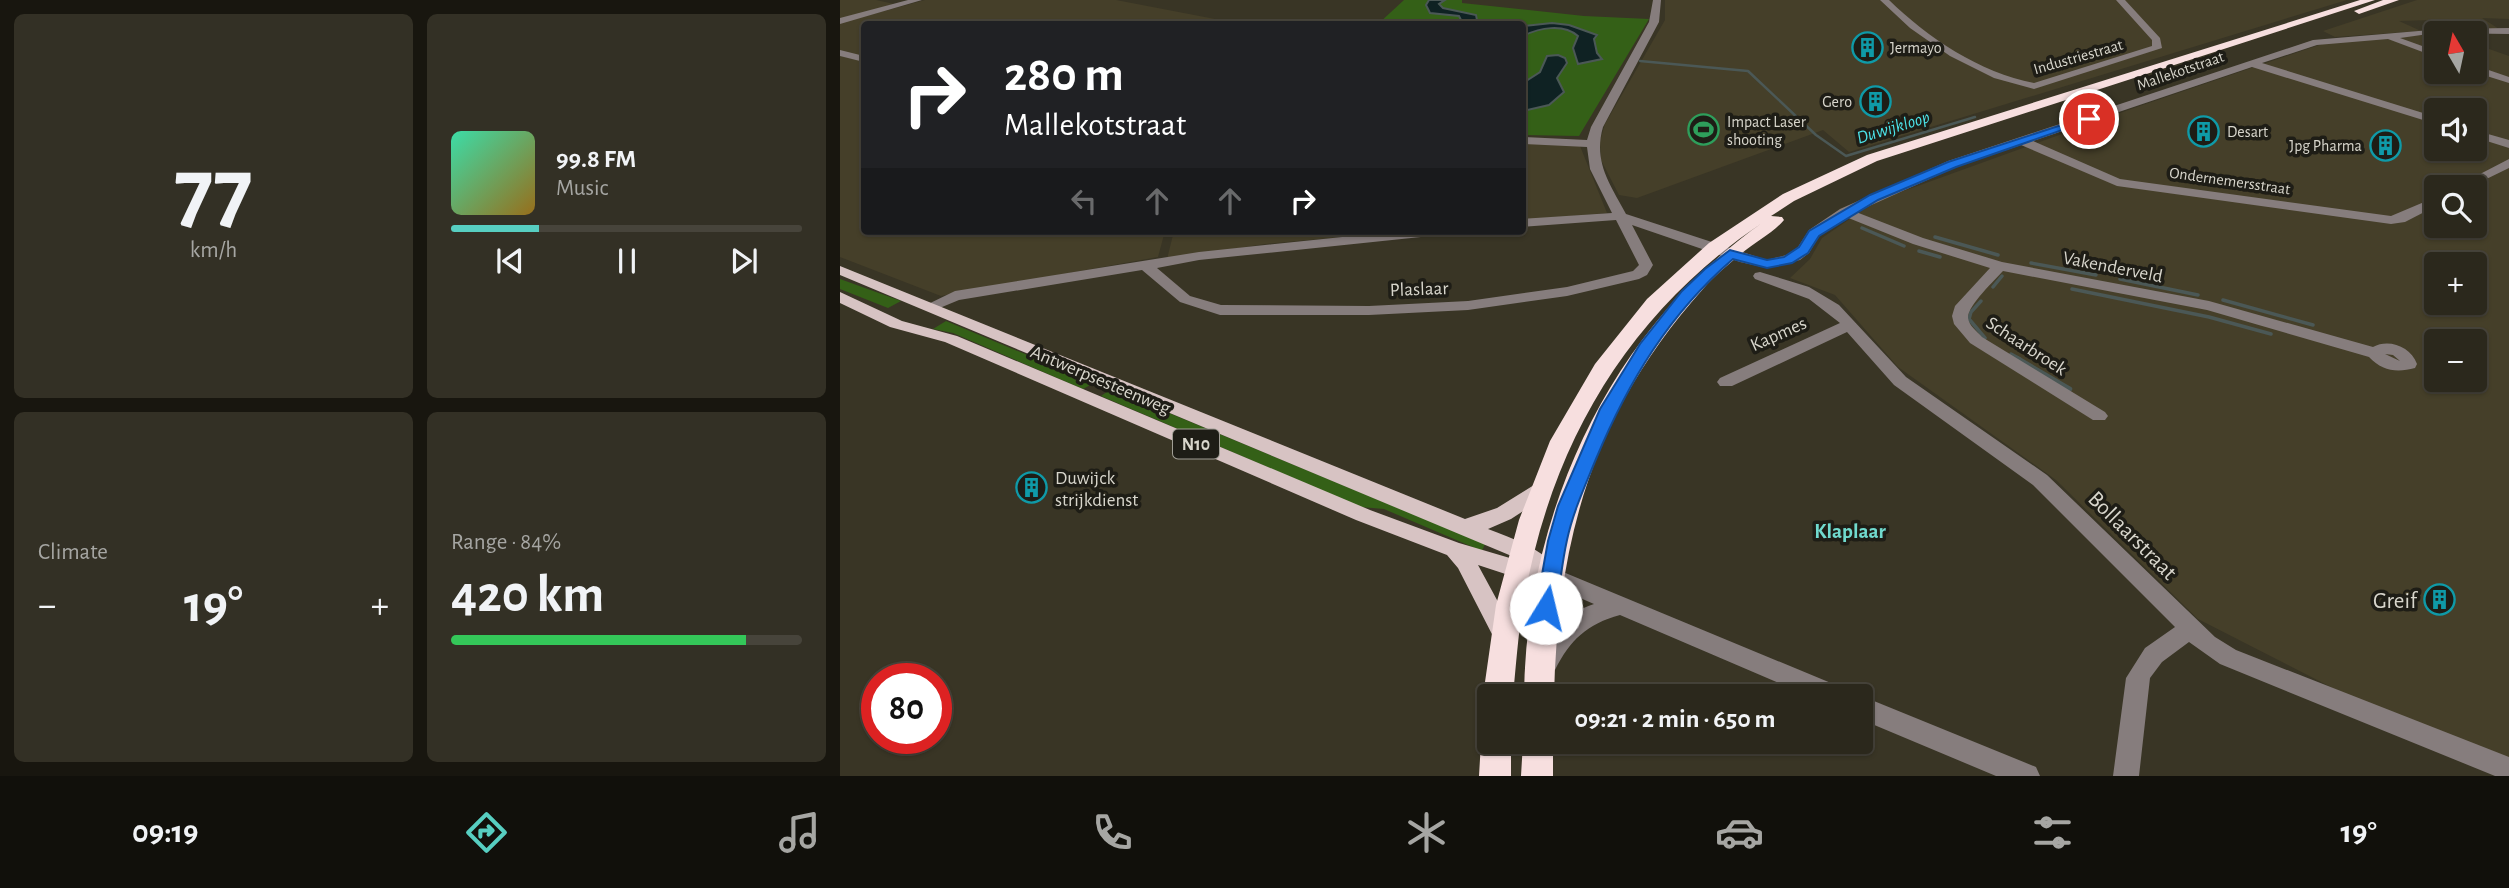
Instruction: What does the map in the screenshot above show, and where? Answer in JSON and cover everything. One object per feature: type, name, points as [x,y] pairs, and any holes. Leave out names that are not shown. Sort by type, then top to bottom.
[{"type":"highway","points":[[1499,684],[1504,635],[1519,561],[1541,490],[1572,422],[1610,357],[1662,292],[1795,192],[1872,158],[2370,0]]},
{"type":"highway","points":[[1539,684],[1551,576],[1567,506],[1591,446],[1626,374],[1720,251],[1796,208],[1884,166],[2394,0]]},
{"type":"highway","points":[[1495,776],[1496,754]]},
{"type":"highway","points":[[1537,776],[1538,754]]},
{"type":"main road","name":"Antwerpsesteenweg","points":[[840,270],[1463,527],[1519,561],[1551,576]]},
{"type":"main road","name":"Antwerpsesteenweg","points":[[840,297],[878,317],[951,339],[1363,514],[1453,549],[1519,561]]},
{"type":"main road","points":[[878,317],[909,312],[922,303]]},
{"type":"main road","points":[[1077,394],[1092,392],[1101,386],[1103,380]]},
{"type":"main road","points":[[1463,527],[1482,524],[1498,517],[1541,490]]},
{"type":"main road","points":[[1453,549],[1466,562],[1496,614],[1504,635]]},
{"type":"street","points":[[840,21],[918,0]]},
{"type":"street","points":[[1526,140],[1591,144],[1597,127],[1654,22],[1657,0]]},
{"type":"street","name":"Industriestraat","points":[[1884,0],[1907,23],[1939,44],[1997,74],[2034,86],[2157,48],[2157,40],[2120,0]]},
{"type":"street","name":"Mallekotstraat","points":[[1720,251],[1767,264],[1787,261],[1804,250],[1814,233],[1845,212],[1952,164],[2316,42],[2469,31],[2509,32]]},
{"type":"street","points":[[2383,36],[2424,50]]},
{"type":"street","points":[[840,53],[861,58]]},
{"type":"street","points":[[2253,64],[2424,117]]},
{"type":"street","points":[[2487,72],[2509,80]]},
{"type":"street","points":[[2487,137],[2509,144]]},
{"type":"street","name":"Ondernemersstraat","points":[[2023,141],[2106,179],[2129,184],[2391,220],[2400,219],[2424,207]]},
{"type":"street","name":"Plaslaar","points":[[1152,264],[1148,268],[1185,299],[1220,310],[1490,304],[1593,287],[1641,272],[1646,265],[1596,169],[1591,144]]},
{"type":"street","points":[[2485,175],[2509,163]]},
{"type":"street","name":"Vakenderveld","points":[[1845,212],[1918,241],[2000,266],[2209,306],[2375,353]]},
{"type":"street","points":[[1526,223],[1620,215],[1720,251]]},
{"type":"street","points":[[922,303],[1152,264],[1251,250],[1400,235]]},
{"type":"street","name":"Schaarbroek","points":[[2000,266],[1963,306],[1959,313],[1961,324],[1976,340],[2099,416]]},
{"type":"street","name":"Bollaarstraat","points":[[1760,276],[1780,281],[1823,300],[1900,381],[2040,480],[2190,629],[2228,657],[2509,769]]},
{"type":"street","name":"Kapmes","points":[[1726,382],[1849,325]]},
{"type":"street","name":"Antwerpsesteenweg","points":[[1551,576],[1805,684]]},
{"type":"street","points":[[1541,684],[1558,640],[1572,625],[1593,612],[1623,605]]},
{"type":"street","points":[[2126,776],[2138,678],[2155,652],[2190,629]]},
{"type":"street","points":[[1873,712],[2027,776]]},
{"type":"shaded area","points":[[840,0],[876,0],[894,4],[840,19]]},
{"type":"shaded area","points":[[925,0],[1116,0],[1225,21],[861,21],[861,235],[1164,235],[1158,257],[941,296],[840,257],[840,23]]},
{"type":"shaded area","points":[[1665,0],[2347,0],[1849,152],[1823,130],[1637,198],[1619,195],[1601,160],[1600,141],[1605,124],[1665,20]]},
{"type":"shaded area","points":[[2417,0],[2509,0],[2509,19],[2399,21],[2421,31],[2335,37],[2323,31]]},
{"type":"shaded area","points":[[2487,21],[2499,29],[2488,29]]},
{"type":"shaded area","points":[[2424,35],[2424,84],[2487,84],[2487,48],[2509,56],[2509,762],[2362,703],[2198,619],[2056,480],[1898,367],[1835,295],[1790,278],[1810,259],[1822,238],[1876,201],[2134,108],[2328,42]]},
{"type":"shaded area","points":[[1526,142],[1580,146],[1607,213],[1526,220]]},
{"type":"shaded area","points":[[1173,235],[1363,235],[1265,244],[1167,259]]},
{"type":"green space","points":[[1404,0],[1462,0],[1462,3],[1584,16],[1649,19],[1579,136],[1526,135],[1526,21],[1381,21]]},
{"type":"green space","points":[[840,279],[901,301],[888,308],[840,289]]},
{"type":"green space","points":[[946,321],[1094,383],[1083,389],[953,333],[933,329]]},
{"type":"green space","points":[[1111,389],[1485,544],[1482,551],[1384,509],[1361,507],[1101,396]]},
{"type":"water","points":[[1429,0],[1445,0],[1439,4],[1443,8],[1476,15],[1477,20],[1452,21],[1461,20],[1459,16],[1430,13],[1426,5]]},
{"type":"water","points":[[1552,23],[1569,25],[1597,35],[1594,39],[1597,53],[1602,59],[1578,64],[1573,48],[1578,36],[1558,28],[1543,29],[1526,35],[1526,26]]},
{"type":"water","points":[[1558,55],[1565,58],[1567,63],[1557,78],[1564,92],[1549,105],[1526,110],[1526,81],[1540,72],[1547,56]]},
{"type":"waterway","name":"Duwijkloop","points":[[1640,61],[1748,71],[1816,135],[1846,156],[1975,117]]},
{"type":"waterway","points":[[1862,228],[1904,246]]},
{"type":"waterway","points":[[1935,237],[1998,255]]},
{"type":"waterway","points":[[1919,251],[1940,257]]},
{"type":"waterway","points":[[2031,263],[2096,275]]},
{"type":"waterway","points":[[1993,287],[2002,276]]},
{"type":"waterway","points":[[2120,279],[2198,295]]},
{"type":"waterway","points":[[2072,289],[2209,317],[2271,334]]},
{"type":"waterway","points":[[2223,300],[2313,325]]},
{"type":"waterway","points":[[1981,301],[1971,312],[1969,319],[1985,338]]},
{"type":"waterway","points":[[2011,354],[2020,359]]},
{"type":"waterway","points":[[2017,358],[2070,389]]},
{"type":"place","name":"Jermayo","points":[[1867,47]]},
{"type":"place","name":"Gero","points":[[1875,101]]},
{"type":"place","name":"Impact Laser shooting","points":[[1704,130]]},
{"type":"place","name":"Desart","points":[[2204,131]]},
{"type":"place","name":"Jpg Pharma","points":[[2385,145]]},
{"type":"place","name":"Duwijck strijkdienst","points":[[1032,488]]},
{"type":"place","name":"Greif","points":[[2440,600]]},
{"type":"district","name":"Klaplaar","points":[[1850,531]]},
{"type":"route","points":[[1546,608],[1557,541],[1567,506],[1608,409],[1626,374],[1665,320],[1710,272],[1730,254],[1767,264],[1787,261],[1804,250],[1814,233],[1874,197],[1952,164],[2089,119]]}]
